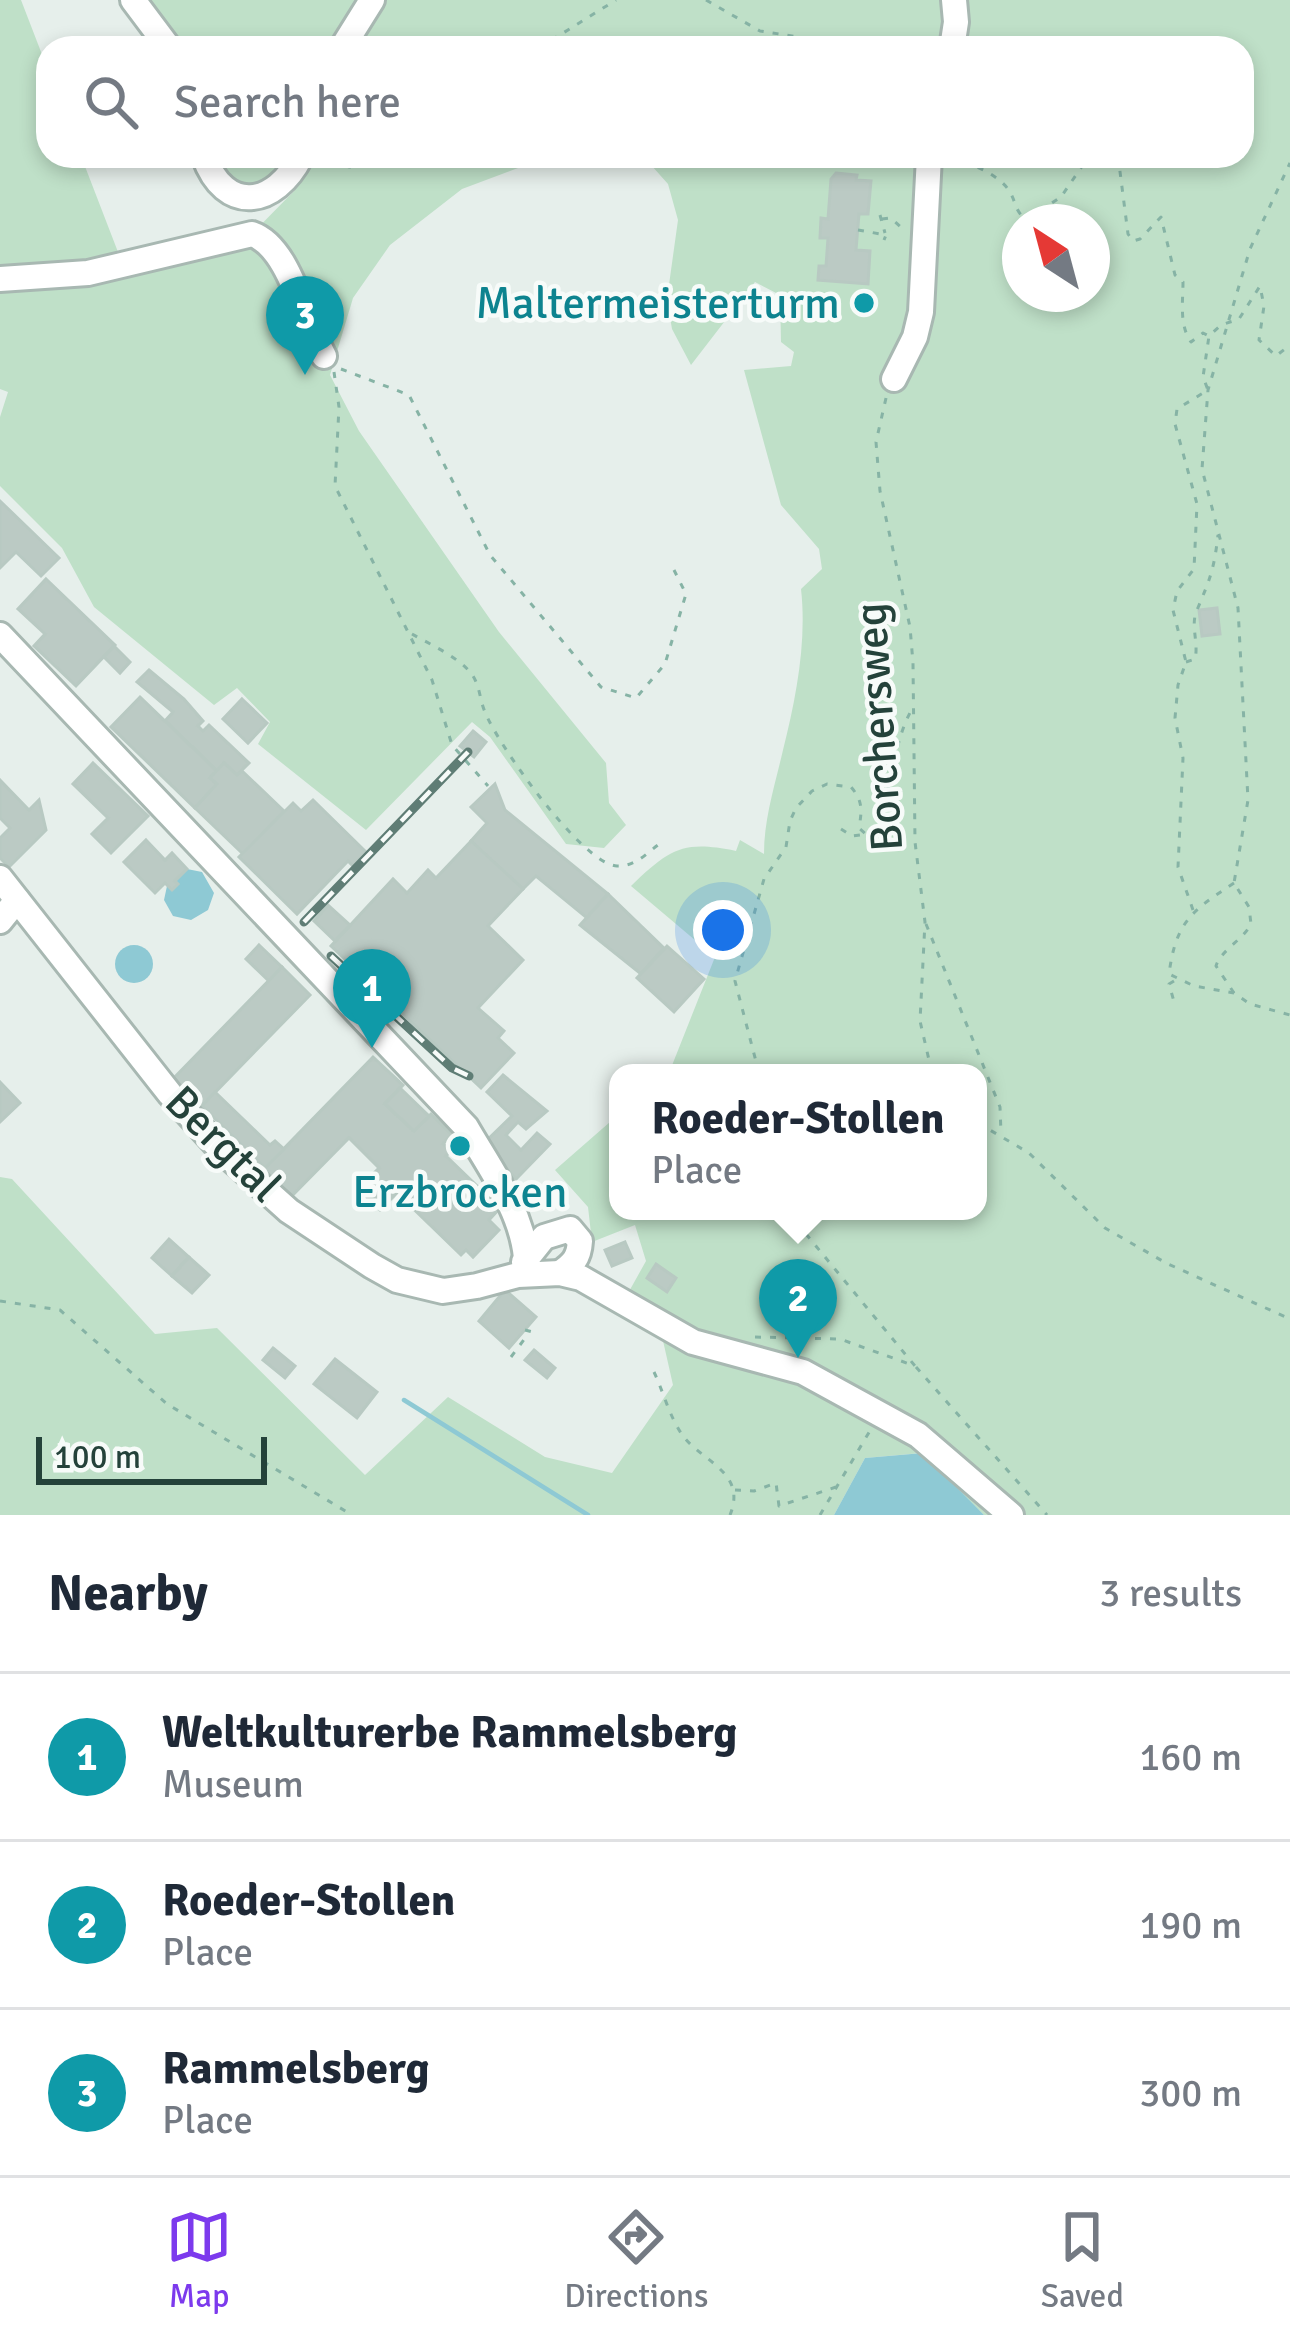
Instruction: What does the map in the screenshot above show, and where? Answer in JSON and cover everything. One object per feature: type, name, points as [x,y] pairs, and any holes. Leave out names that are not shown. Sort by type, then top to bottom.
[{"type":"street","points":[[133,0],[160,36]]},
{"type":"street","points":[[350,36],[372,0]]},
{"type":"street","points":[[954,0],[954,36]]},
{"type":"street","points":[[208,168],[221,188],[244,199],[277,188],[293,168]]},
{"type":"street","points":[[894,379],[911,348],[921,312],[928,168]]},
{"type":"street","points":[[244,199],[252,234]]},
{"type":"street","points":[[0,279],[88,273],[252,234],[271,245],[289,275],[310,334],[324,356]]},
{"type":"street","points":[[0,635],[466,1127],[523,1235],[522,1266]]},
{"type":"street","name":"Bergtal","points":[[0,878],[170,1094],[220,1149],[289,1211],[371,1266],[420,1288],[443,1291],[477,1286],[522,1266],[581,1278],[693,1342],[803,1372],[918,1435],[1010,1515]]},
{"type":"street","points":[[0,921],[17,900]]},
{"type":"street","points":[[522,1266],[544,1237],[570,1228],[580,1241],[580,1252],[560,1273]]},
{"type":"path","points":[[558,36],[616,0]]},
{"type":"path","points":[[706,0],[760,31],[792,36]]},
{"type":"path","points":[[1290,163],[1250,248],[1208,390],[1202,469],[1238,608],[1248,800],[1234,883],[1249,907],[1251,924],[1216,966],[1234,993],[1250,1004],[1290,1015]]},
{"type":"path","points":[[974,168],[1000,181],[1015,211],[1026,220],[1061,197],[1081,168]]},
{"type":"path","points":[[1119,168],[1128,234],[1133,241],[1141,239],[1160,217],[1175,275],[1184,282],[1182,319],[1187,338],[1191,342],[1203,334],[1209,336]]},
{"type":"path","points":[[885,237],[881,217],[894,219],[913,235]]},
{"type":"path","points":[[885,237],[894,219]]},
{"type":"path","points":[[858,230],[885,237]]},
{"type":"path","points":[[1208,390],[1203,376],[1209,336],[1239,319],[1260,286],[1264,306],[1259,340],[1276,356],[1290,345]]},
{"type":"path","points":[[488,786],[452,745],[432,680],[335,486],[339,407],[333,366],[409,395],[490,554],[601,688],[635,698],[665,664],[686,594],[674,570]]},
{"type":"path","name":"Borchersweg","points":[[894,379],[876,442],[880,491],[910,627],[915,842],[925,922],[920,1021],[930,1064]]},
{"type":"path","points":[[1193,910],[1178,867],[1183,758],[1175,718],[1186,662],[1173,610],[1177,591],[1194,569],[1197,504],[1174,424],[1177,409],[1208,390]]},
{"type":"path","points":[[1186,662],[1198,651],[1195,613],[1214,573],[1218,533]]},
{"type":"path","points":[[410,633],[472,673],[494,729],[535,791],[580,842],[604,862],[619,866],[635,862],[658,845]]},
{"type":"path","points":[[841,830],[868,836],[880,820],[894,755],[912,708]]},
{"type":"path","points":[[757,1064],[735,981],[764,879],[786,847],[796,808],[812,790],[827,784],[850,787],[862,808],[861,834]]},
{"type":"path","points":[[1234,883],[1193,910],[1172,953],[1169,974],[1175,980],[1234,993]]},
{"type":"path","points":[[925,922],[983,1064]]},
{"type":"path","points":[[1175,980],[1168,985],[1175,1005]]},
{"type":"path","points":[[987,1073],[1000,1107],[1001,1136]]},
{"type":"path","points":[[987,1128],[1029,1153],[1105,1228],[1166,1263],[1290,1319]]},
{"type":"path","points":[[794,1220],[914,1366],[1047,1515]]},
{"type":"path","points":[[0,1301],[60,1310],[167,1404],[352,1515]]},
{"type":"path","points":[[511,1357],[526,1332],[537,1334]]},
{"type":"path","points":[[742,1337],[840,1339],[914,1366]]},
{"type":"path","points":[[654,1372],[679,1430],[723,1470],[734,1490],[730,1515]]},
{"type":"path","points":[[820,1515],[868,1432],[883,1417]]},
{"type":"path","points":[[734,1490],[754,1491],[776,1484],[779,1506],[836,1487]]},
{"type":"green space","points":[[0,0],[21,0],[36,39],[36,168],[86,168],[131,275],[240,246],[294,191],[308,168],[518,168],[462,189],[390,245],[353,298],[330,375],[359,431],[499,632],[606,763],[609,803],[626,825],[604,848],[566,844],[490,737],[472,722],[366,830],[258,744],[270,722],[237,688],[214,705],[94,607],[62,548],[0,486],[0,417],[8,392],[0,389]]},
{"type":"green space","points":[[146,0],[364,0],[343,36],[173,36]]},
{"type":"green space","points":[[387,0],[1290,0],[1290,1515],[984,1515],[922,1453],[865,1458],[834,1515],[0,1515],[0,1177],[12,1179],[155,1334],[217,1328],[365,1475],[448,1397],[545,1457],[612,1473],[673,1385],[659,1323],[622,1304],[646,1261],[635,1225],[592,1242],[588,1207],[555,1170],[609,1123],[609,1220],[987,1220],[987,1064],[673,1064],[715,957],[631,886],[656,863],[689,847],[736,851],[740,840],[764,854],[799,670],[801,589],[822,569],[819,549],[781,505],[744,370],[791,366],[794,352],[781,342],[780,295],[755,282],[691,365],[672,329],[667,299],[678,220],[668,184],[654,168],[1254,168],[1254,36],[362,36]]},
{"type":"green space","points":[[219,168],[283,168],[265,187],[255,188],[239,186]]},
{"type":"water","points":[[187,869],[202,872],[214,893],[208,910],[191,920],[173,916],[164,900],[167,886],[172,890]]},
{"type":"water","points":[[134,945],[148,950],[153,964],[148,978],[134,983],[120,978],[115,964],[120,950]]},
{"type":"water","points":[[923,1453],[984,1515],[834,1515],[865,1458]]},
{"type":"building","points":[[836,173],[871,181],[868,214],[859,214],[856,250],[870,251],[868,284],[818,280],[819,266],[826,266],[828,238],[820,238],[821,218],[828,219],[831,179]]},
{"type":"building","name":"Maltermeisterturm","points":[[864,293],[874,303],[864,313],[854,303]]},
{"type":"building","points":[[0,501],[59,558],[41,576],[16,552],[0,568]]},
{"type":"building","points":[[46,579],[115,645],[76,686],[34,646],[45,634],[18,609]]},
{"type":"building","points":[[1217,608],[1220,634],[1202,636],[1199,610]]},
{"type":"building","points":[[114,646],[130,662],[120,673],[104,657]]},
{"type":"building","points":[[149,670],[184,699],[203,721],[198,726],[203,731],[209,725],[249,763],[237,775],[224,763],[217,771],[165,721],[173,712],[137,682]]},
{"type":"building","points":[[140,697],[217,771],[210,778],[217,784],[195,808],[111,727]]},
{"type":"building","points":[[242,699],[267,723],[248,743],[223,719]]},
{"type":"building","points":[[473,731],[486,742],[474,757],[460,746]]},
{"type":"building","points":[[93,763],[148,816],[111,853],[92,834],[108,818],[73,784]]},
{"type":"building","points":[[224,763],[237,775],[242,771],[284,811],[243,854],[195,808],[217,784],[210,778]]},
{"type":"building","points":[[0,780],[29,810],[39,800],[46,830],[9,867],[0,858],[0,838],[10,828],[0,818]]},
{"type":"building","points":[[495,784],[505,810],[608,894],[587,918],[536,876],[523,889],[471,841],[487,823],[471,807]]},
{"type":"building","points":[[313,800],[366,852],[353,866],[348,861],[297,914],[239,857],[293,803],[301,811]]},
{"type":"building","points":[[146,840],[165,860],[172,853],[187,869],[172,890],[165,883],[155,893],[124,862]]},
{"type":"building","points":[[471,841],[523,889],[488,926],[523,960],[478,1008],[504,1031],[498,1038],[514,1053],[481,1088],[331,946],[393,879],[407,893],[428,870],[436,878]]},
{"type":"building","points":[[608,894],[664,948],[641,974],[580,925]]},
{"type":"building","points":[[328,905],[350,925],[335,941],[314,921]]},
{"type":"building","points":[[259,945],[282,967],[269,981],[246,959]]},
{"type":"building","points":[[667,946],[704,979],[674,1012],[637,978]]},
{"type":"building","points":[[282,967],[310,995],[196,1112],[168,1084]]},
{"type":"building","points":[[373,1057],[403,1085],[385,1104],[414,1131],[431,1114],[452,1135],[443,1144],[451,1151],[446,1156],[500,1208],[489,1220],[499,1230],[473,1257],[466,1250],[461,1255],[397,1193],[380,1210],[358,1189],[379,1168],[349,1138],[289,1199],[261,1172]]},
{"type":"building","points":[[503,1075],[547,1111],[526,1129],[518,1122],[506,1135],[521,1150],[537,1133],[550,1144],[516,1179],[483,1144],[512,1116],[487,1092]]},
{"type":"building","points":[[0,1082],[20,1103],[0,1122]]},
{"type":"building","points":[[400,1088],[429,1116],[414,1131],[385,1104]]},
{"type":"building","points":[[215,1092],[270,1145],[275,1141],[284,1149],[265,1168],[202,1106]]},
{"type":"building","points":[[169,1239],[189,1257],[172,1276],[152,1258]]},
{"type":"building","points":[[625,1242],[632,1258],[612,1266],[605,1250]]},
{"type":"building","points":[[189,1257],[209,1275],[192,1293],[172,1276]]},
{"type":"building","points":[[656,1264],[676,1278],[667,1292],[647,1278]]},
{"type":"building","points":[[505,1290],[536,1317],[509,1348],[479,1321]]},
{"type":"building","points":[[273,1348],[295,1366],[285,1378],[263,1360]]},
{"type":"building","points":[[534,1350],[555,1368],[547,1378],[525,1360]]},
{"type":"building","points":[[335,1359],[377,1392],[357,1418],[314,1384]]},
{"type":"waterway","points":[[404,1400],[588,1515]]},
{"type":"railway","points":[[304,922],[468,752]]},
{"type":"railway","points":[[331,956],[452,1068],[469,1076]]},
{"type":"place","name":"Maltermeisterturm","points":[[864,303]]},
{"type":"place","name":"Rammelsberg","points":[[305,375]]},
{"type":"place","name":"Weltkulturerbe Rammelsberg","points":[[372,1048]]},
{"type":"place","name":"Erzbrocken","points":[[460,1146]]},
{"type":"place","name":"Roeder-Stollen","points":[[798,1358]]}]
